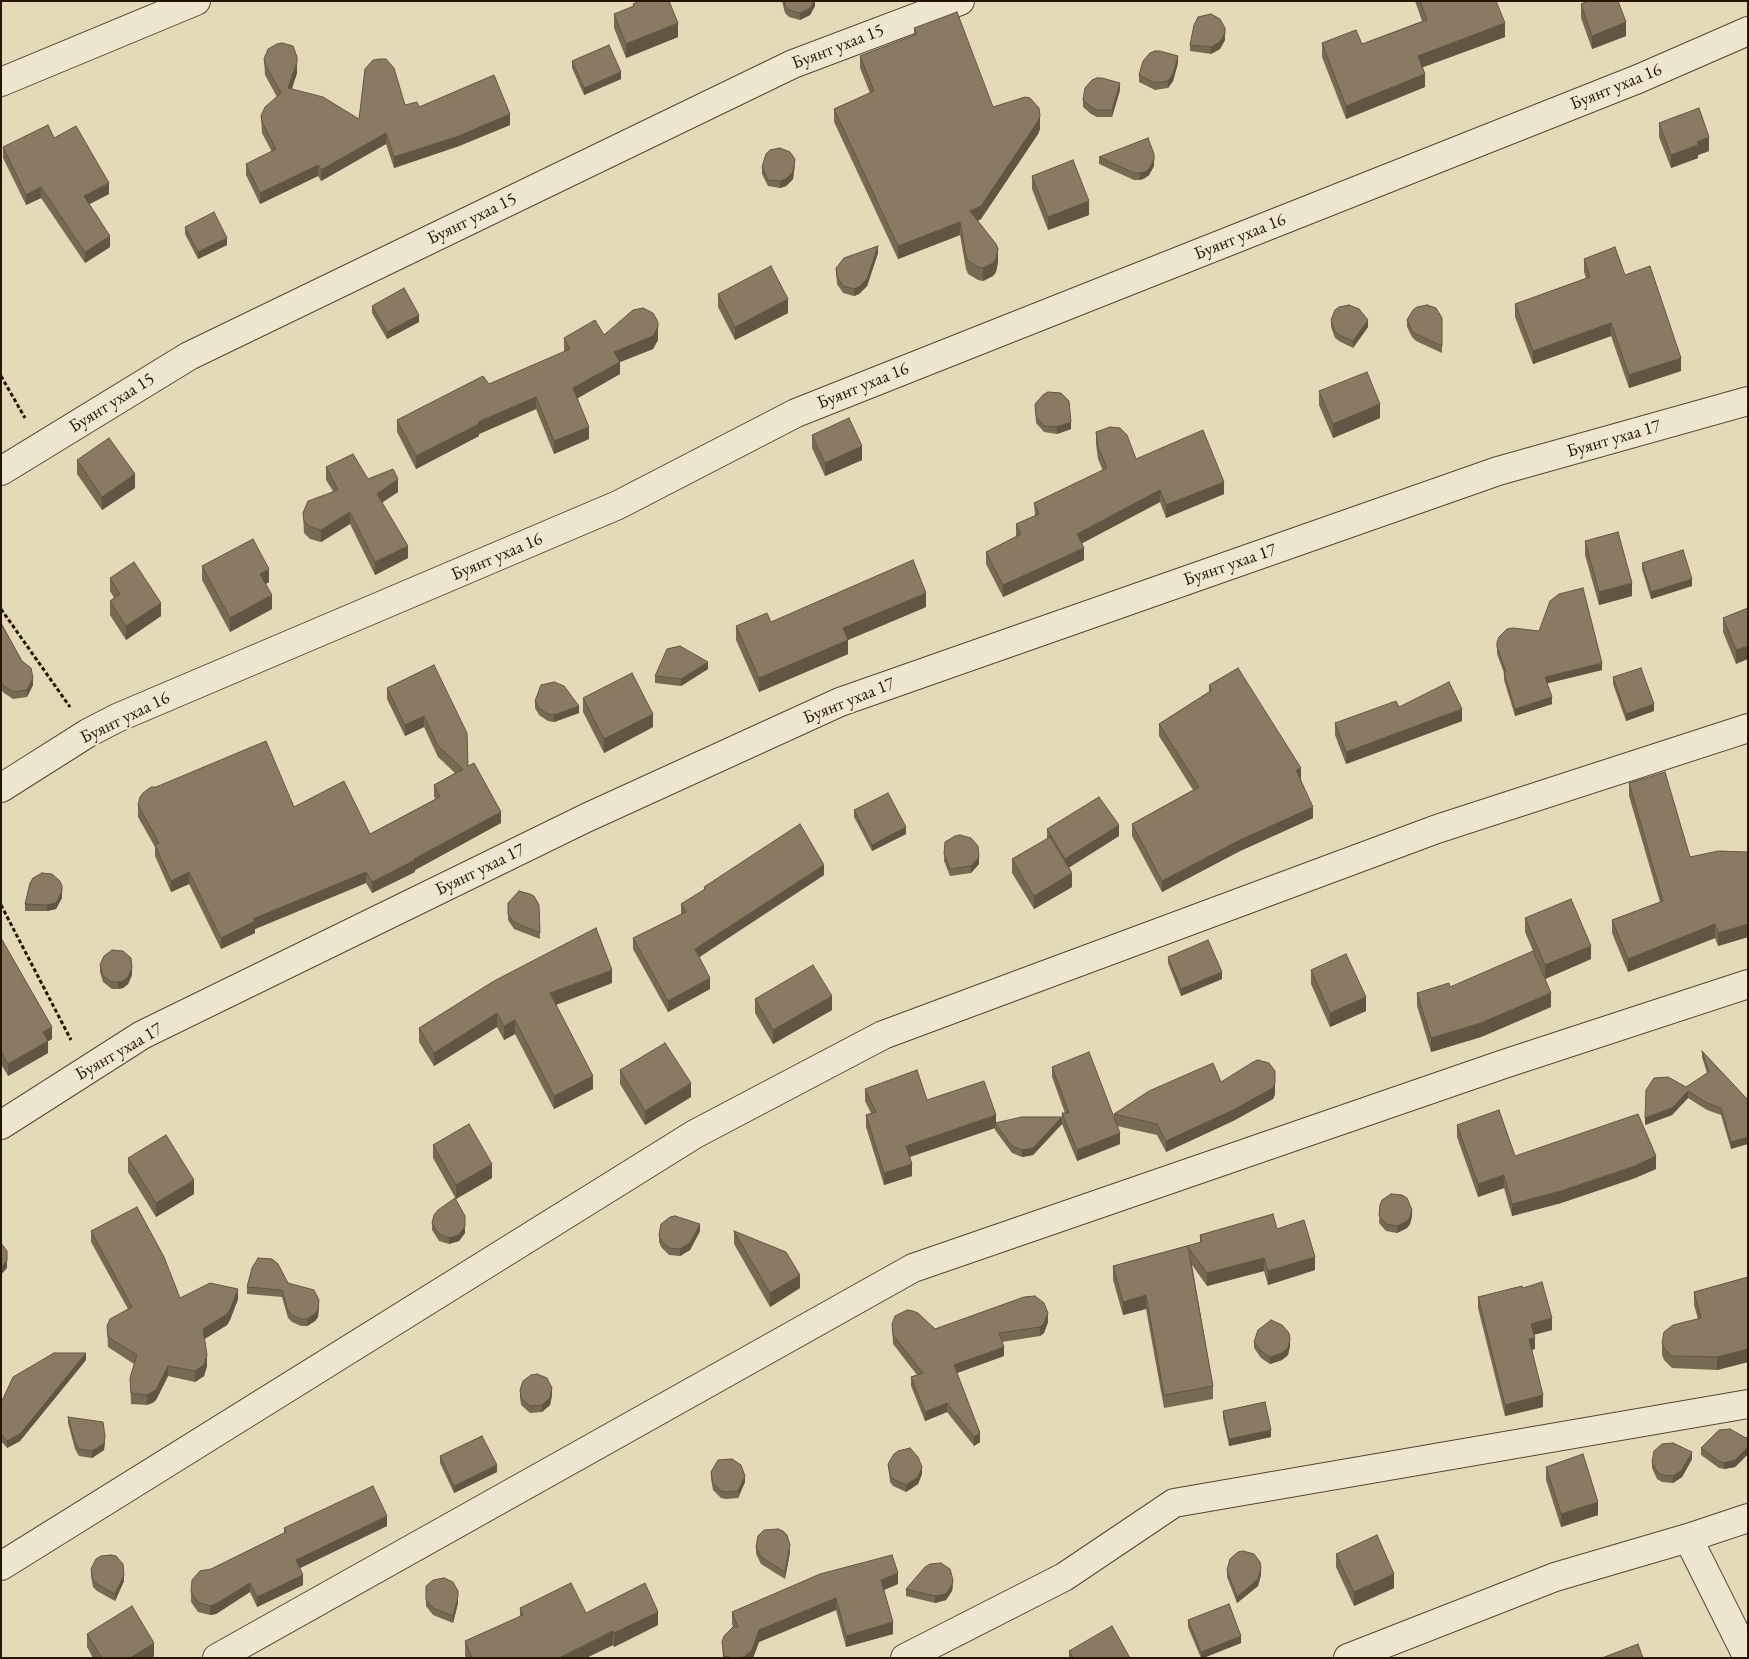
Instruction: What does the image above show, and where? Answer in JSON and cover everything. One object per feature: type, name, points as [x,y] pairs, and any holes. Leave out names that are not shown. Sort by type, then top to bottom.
[{"type":"street","points":[[1,82],[196,1]]},
{"type":"street","name":"Буянт ухаа 15","points":[[1,471],[189,356],[207,347],[793,64],[960,1]]},
{"type":"street","name":"Буянт ухаа 16","points":[[1,788],[88,733],[126,714],[618,505],[796,413],[1638,79],[1748,31]]},
{"type":"street","name":"Буянт ухаа 17","points":[[1,1125],[142,1035],[586,818],[840,702],[1498,471],[1748,401]]},
{"type":"street","points":[[1,1566],[694,1134],[883,1035],[1437,829],[1748,728]]},
{"type":"street","points":[[217,1658],[913,1268],[1504,1064],[1748,984]]},
{"type":"street","points":[[905,1658],[1064,1577],[1174,1502],[1748,1404]]},
{"type":"street","points":[[1348,1658],[1555,1577],[1688,1538],[1748,1518]]},
{"type":"street","points":[[1688,1538],[1748,1658]]},
{"type":"path","points":[[1,376],[42,446]]},
{"type":"path","points":[[1,609],[88,733]]},
{"type":"path","points":[[1,905],[86,1070]]},
{"type":"building","points":[[639,1],[669,1],[678,23],[626,44],[614,14],[634,6],[633,4]]},
{"type":"building","points":[[784,1],[814,1],[810,8],[800,13],[789,10],[785,6]]},
{"type":"building","points":[[1420,1],[1496,1],[1505,23],[1418,56],[1425,74],[1346,106],[1322,43],[1356,30],[1362,44],[1427,20]]},
{"type":"building","points":[[1588,1],[1618,1],[1626,22],[1592,36],[1581,4]]},
{"type":"building","points":[[957,12],[993,107],[1025,97],[1030,98],[1039,108],[1040,116],[981,206],[970,211],[998,249],[993,263],[983,268],[968,261],[960,222],[898,246],[834,109],[874,91],[860,56],[917,34],[914,28]]},
{"type":"building","points":[[1211,14],[1220,19],[1225,28],[1225,33],[1220,42],[1211,47],[1190,45],[1194,25],[1198,17]]},
{"type":"building","points":[[282,43],[293,46],[297,57],[288,88],[323,97],[359,119],[365,69],[373,60],[380,59],[386,59],[394,68],[405,105],[417,102],[419,107],[494,75],[510,114],[459,136],[394,157],[386,133],[321,170],[318,165],[260,193],[246,164],[276,149],[262,122],[261,116],[265,107],[281,93],[264,59],[268,49]]},
{"type":"building","points":[[609,45],[621,72],[584,88],[572,61]]},
{"type":"building","points":[[1155,51],[1178,56],[1173,74],[1168,81],[1155,83],[1139,75],[1143,61],[1150,53]]},
{"type":"building","points":[[1097,78],[1120,83],[1112,110],[1097,110],[1083,100],[1085,88],[1092,80]]},
{"type":"building","points":[[1699,108],[1709,137],[1697,142],[1698,145],[1671,155],[1659,123]]},
{"type":"building","points":[[48,125],[54,138],[76,126],[109,183],[84,196],[110,236],[85,252],[41,187],[26,195],[3,147]]},
{"type":"building","points":[[1148,138],[1154,154],[1154,160],[1145,172],[1134,173],[1099,157]]},
{"type":"building","points":[[780,148],[790,152],[795,159],[793,172],[786,179],[780,181],[768,180],[762,167],[766,154],[770,150]]},
{"type":"building","points":[[1073,160],[1089,201],[1048,217],[1032,176]]},
{"type":"building","points":[[214,212],[227,238],[198,252],[185,227]]},
{"type":"building","points":[[878,246],[867,279],[854,289],[843,286],[837,277],[836,268],[844,258]]},
{"type":"building","points":[[1615,247],[1625,275],[1650,266],[1681,358],[1629,375],[1611,323],[1533,351],[1515,304],[1590,277],[1584,259]]},
{"type":"building","points":[[771,266],[788,299],[735,327],[718,294]]},
{"type":"building","points":[[404,288],[419,315],[387,332],[372,306]]},
{"type":"building","points":[[1349,305],[1359,309],[1368,320],[1353,341],[1339,335],[1335,331],[1331,320],[1335,310]]},
{"type":"building","points":[[1427,305],[1436,308],[1442,318],[1442,346],[1416,334],[1412,331],[1407,320],[1417,307]]},
{"type":"building","points":[[643,308],[653,313],[658,322],[658,327],[653,336],[614,352],[620,362],[573,388],[589,427],[554,441],[536,397],[478,422],[479,424],[416,456],[397,420],[483,376],[489,384],[570,349],[564,338],[595,320],[604,335],[633,310]]},
{"type":"building","points":[[1367,372],[1380,404],[1333,424],[1319,391]]},
{"type":"building","points":[[1048,392],[1061,393],[1069,401],[1071,422],[1057,427],[1044,426],[1036,416],[1035,404]]},
{"type":"building","points":[[849,418],[862,446],[825,463],[812,435]]},
{"type":"building","points":[[1110,427],[1120,428],[1127,435],[1136,459],[1203,430],[1224,482],[1166,505],[1160,490],[1077,534],[1084,548],[1003,585],[986,552],[1021,534],[1016,524],[1039,514],[1034,503],[1107,468],[1098,447],[1096,432]]},
{"type":"building","points":[[109,438],[135,474],[102,497],[77,460]]},
{"type":"building","points":[[353,454],[368,479],[393,469],[398,479],[377,494],[408,546],[375,562],[350,512],[321,530],[310,527],[304,521],[303,513],[308,501],[338,490],[326,467]]},
{"type":"building","points":[[1618,532],[1632,583],[1599,592],[1585,541]]},
{"type":"building","points":[[253,539],[269,569],[260,574],[272,595],[230,618],[202,566]]},
{"type":"building","points":[[1683,550],[1692,579],[1651,592],[1642,563]]},
{"type":"building","points":[[913,560],[926,593],[843,628],[848,640],[759,678],[736,626],[767,613],[771,622]]},
{"type":"building","points":[[134,562],[161,603],[126,626],[110,601],[120,594],[110,578]]},
{"type":"building","points":[[1583,588],[1602,663],[1545,677],[1552,697],[1515,709],[1504,673],[1506,672],[1497,647],[1499,637],[1507,629],[1513,628],[1539,631],[1550,601],[1559,594]]},
{"type":"building","points":[[1748,608],[1748,646],[1736,650],[1723,618]]},
{"type":"building","points":[[1,623],[22,661],[31,668],[33,678],[27,690],[13,692],[1,682]]},
{"type":"building","points":[[680,646],[708,662],[681,679],[655,676],[667,649]]},
{"type":"building","points":[[434,665],[467,733],[468,766],[474,763],[501,812],[372,882],[366,872],[253,919],[255,921],[221,938],[189,872],[171,881],[155,845],[159,843],[138,805],[143,793],[151,787],[156,787],[266,741],[294,807],[344,781],[370,834],[440,797],[434,785],[463,769],[438,746],[424,716],[405,725],[387,688]]},
{"type":"building","points":[[1238,668],[1301,768],[1296,770],[1313,807],[1240,840],[1162,881],[1132,824],[1199,787],[1159,724],[1212,690],[1209,685]]},
{"type":"building","points":[[1641,668],[1654,704],[1626,714],[1613,677]]},
{"type":"building","points":[[632,673],[653,714],[604,739],[583,698]]},
{"type":"building","points":[[554,682],[564,686],[579,706],[554,715],[548,714],[539,708],[535,701],[541,685]]},
{"type":"building","points":[[1449,682],[1462,709],[1346,752],[1335,723],[1396,701],[1399,707]]},
{"type":"building","points":[[1665,772],[1690,857],[1718,851],[1748,852],[1748,924],[1718,933],[1715,924],[1628,959],[1612,920],[1663,901],[1629,783]]},
{"type":"building","points":[[888,793],[906,827],[872,845],[854,810]]},
{"type":"building","points":[[1099,797],[1119,825],[1065,859],[1047,829]]},
{"type":"building","points":[[800,824],[824,865],[695,949],[710,978],[668,1001],[633,938],[686,912],[681,904]]},
{"type":"building","points":[[960,835],[971,838],[978,846],[979,857],[971,866],[950,869],[944,854],[945,842]]},
{"type":"building","points":[[1050,837],[1072,873],[1034,896],[1012,859]]},
{"type":"building","points":[[42,873],[52,874],[60,881],[62,891],[56,903],[47,905],[25,904],[30,883],[33,878]]},
{"type":"building","points":[[519,891],[534,896],[539,905],[540,933],[514,922],[508,914],[508,903]]},
{"type":"building","points":[[1571,899],[1591,946],[1545,965],[1525,918]]},
{"type":"building","points":[[596,928],[612,970],[550,993],[593,1076],[554,1096],[515,1020],[504,1026],[497,1013],[434,1053],[419,1028],[494,981]]},
{"type":"building","points":[[1,938],[52,1027],[43,1032],[48,1041],[8,1064],[1,1052]]},
{"type":"building","points":[[1208,940],[1222,972],[1181,989],[1168,957]]},
{"type":"building","points":[[112,950],[123,951],[131,958],[132,968],[128,977],[123,981],[112,982],[103,976],[100,965],[104,956]]},
{"type":"building","points":[[1533,951],[1551,993],[1481,1023],[1431,1038],[1417,993],[1449,983],[1450,987]]},
{"type":"building","points":[[1346,954],[1366,997],[1330,1013],[1311,970]]},
{"type":"building","points":[[813,965],[832,996],[773,1030],[755,999]]},
{"type":"building","points":[[665,1043],[691,1083],[645,1111],[620,1070]]},
{"type":"building","points":[[1702,1051],[1748,1100],[1748,1137],[1731,1142],[1721,1108],[1707,1103],[1688,1091],[1672,1108],[1645,1118],[1646,1090],[1654,1078],[1668,1077],[1686,1087],[1709,1072]]},
{"type":"building","points":[[1089,1052],[1120,1133],[1077,1150],[1062,1113],[1069,1113],[1052,1067]]},
{"type":"building","points":[[1258,1060],[1269,1063],[1275,1071],[1273,1088],[1233,1110],[1166,1141],[1157,1124],[1114,1114],[1149,1091],[1213,1063],[1221,1082]]},
{"type":"building","points":[[917,1070],[927,1100],[984,1081],[996,1115],[906,1146],[912,1164],[884,1173],[866,1115],[876,1112],[865,1089]]},
{"type":"building","points":[[1499,1110],[1515,1156],[1638,1114],[1656,1156],[1635,1166],[1561,1191],[1512,1204],[1504,1175],[1478,1184],[1457,1125]]},
{"type":"building","points":[[1022,1117],[1062,1117],[1033,1148],[1022,1150],[1012,1146],[995,1123]]},
{"type":"building","points":[[469,1124],[492,1164],[456,1185],[433,1145]]},
{"type":"building","points":[[166,1135],[194,1180],[156,1203],[128,1158]]},
{"type":"building","points":[[1391,1194],[1402,1195],[1407,1198],[1412,1210],[1407,1221],[1397,1226],[1386,1224],[1379,1216],[1382,1200]]},
{"type":"building","points":[[455,1198],[465,1216],[465,1226],[459,1235],[449,1238],[439,1234],[432,1223],[434,1215],[438,1210]]},
{"type":"building","points":[[137,1207],[164,1257],[180,1298],[210,1283],[238,1289],[227,1314],[203,1329],[207,1355],[204,1365],[195,1371],[168,1366],[156,1390],[147,1395],[131,1393],[130,1378],[137,1355],[108,1337],[107,1326],[110,1319],[132,1307],[91,1231]]},
{"type":"building","points":[[1273,1214],[1277,1229],[1304,1220],[1315,1257],[1268,1271],[1264,1258],[1207,1273],[1188,1247],[1213,1386],[1164,1395],[1146,1295],[1123,1302],[1113,1266],[1202,1242],[1200,1235]]},
{"type":"building","points":[[675,1216],[700,1224],[690,1243],[680,1249],[669,1248],[659,1235],[661,1224],[670,1217]]},
{"type":"building","points":[[734,1231],[786,1252],[800,1275],[770,1293]]},
{"type":"building","points":[[1,1243],[7,1251],[7,1261],[1,1268]]},
{"type":"building","points":[[258,1258],[272,1259],[278,1264],[288,1283],[314,1290],[319,1300],[318,1310],[315,1314],[307,1319],[301,1319],[292,1315],[288,1311],[282,1290],[247,1287],[252,1268]]},
{"type":"building","points":[[1748,1277],[1748,1349],[1717,1357],[1672,1356],[1664,1348],[1662,1343],[1664,1332],[1673,1325],[1701,1318],[1694,1292]]},
{"type":"building","points":[[1542,1282],[1552,1318],[1531,1324],[1535,1338],[1529,1339],[1543,1395],[1505,1405],[1478,1297],[1522,1286],[1523,1288]]},
{"type":"building","points":[[1035,1296],[1044,1303],[1048,1313],[1040,1327],[999,1333],[1004,1347],[954,1365],[980,1433],[974,1437],[947,1403],[925,1412],[911,1377],[923,1373],[893,1335],[892,1324],[895,1316],[907,1310],[913,1311],[918,1313],[935,1329],[1024,1297]]},
{"type":"building","points":[[1271,1320],[1282,1325],[1289,1333],[1290,1339],[1288,1348],[1282,1353],[1270,1357],[1261,1351],[1254,1342],[1258,1330]]},
{"type":"building","points":[[54,1353],[86,1353],[20,1434],[7,1441],[1,1434],[1,1403],[13,1377]]},
{"type":"building","points":[[537,1374],[547,1378],[552,1388],[550,1398],[542,1405],[530,1406],[521,1398],[520,1390],[523,1381],[531,1375]]},
{"type":"building","points":[[1265,1402],[1271,1430],[1229,1439],[1223,1411]]},
{"type":"building","points":[[68,1417],[103,1422],[104,1444],[92,1451],[79,1449],[75,1442]]},
{"type":"building","points":[[1730,1429],[1746,1438],[1748,1437],[1748,1447],[1735,1460],[1724,1463],[1701,1448],[1719,1430]]},
{"type":"building","points":[[482,1436],[497,1465],[454,1486],[440,1456]]},
{"type":"building","points":[[1673,1443],[1692,1452],[1682,1470],[1673,1476],[1662,1475],[1657,1472],[1652,1462],[1654,1451],[1662,1444]]},
{"type":"building","points":[[910,1448],[918,1457],[922,1467],[918,1477],[906,1485],[893,1479],[890,1475],[888,1464],[898,1451]]},
{"type":"building","points":[[1583,1454],[1598,1502],[1561,1514],[1546,1467]]},
{"type":"building","points":[[732,1459],[741,1465],[745,1476],[738,1491],[721,1491],[713,1483],[711,1472],[718,1460]]},
{"type":"building","points":[[373,1486],[387,1516],[296,1560],[303,1575],[257,1597],[250,1583],[210,1606],[198,1602],[191,1592],[192,1580],[200,1571],[211,1569],[286,1532],[284,1528]]},
{"type":"building","points":[[778,1529],[787,1535],[790,1545],[785,1572],[761,1557],[756,1547],[758,1536],[764,1530]]},
{"type":"building","points":[[1377,1535],[1394,1574],[1354,1592],[1336,1554]]},
{"type":"building","points":[[1243,1551],[1254,1554],[1260,1562],[1261,1568],[1258,1579],[1237,1597],[1227,1570],[1230,1559],[1238,1552]]},
{"type":"building","points":[[892,1555],[898,1573],[881,1580],[893,1622],[846,1636],[836,1598],[759,1630],[752,1650],[744,1657],[724,1656],[722,1642],[724,1636],[733,1627],[738,1627],[732,1612],[820,1574]]},
{"type":"building","points":[[101,1556],[116,1556],[123,1564],[124,1575],[115,1594],[93,1580],[91,1569],[96,1559]]},
{"type":"building","points":[[941,1563],[950,1569],[953,1580],[946,1594],[935,1596],[906,1589],[925,1567],[930,1564]]},
{"type":"building","points":[[444,1578],[453,1582],[458,1591],[453,1616],[433,1608],[426,1600],[426,1586],[433,1580]]},
{"type":"building","points":[[571,1583],[586,1613],[645,1583],[658,1612],[614,1633],[613,1631],[559,1658],[472,1658],[465,1641],[523,1615],[520,1608]]},
{"type":"building","points":[[1229,1604],[1241,1636],[1201,1652],[1188,1620]]},
{"type":"building","points":[[132,1606],[154,1643],[130,1658],[102,1658],[87,1634]]},
{"type":"building","points":[[1112,1626],[1130,1658],[1073,1658],[1069,1651]]},
{"type":"building","points":[[1638,1644],[1643,1658],[1602,1658]]}]
